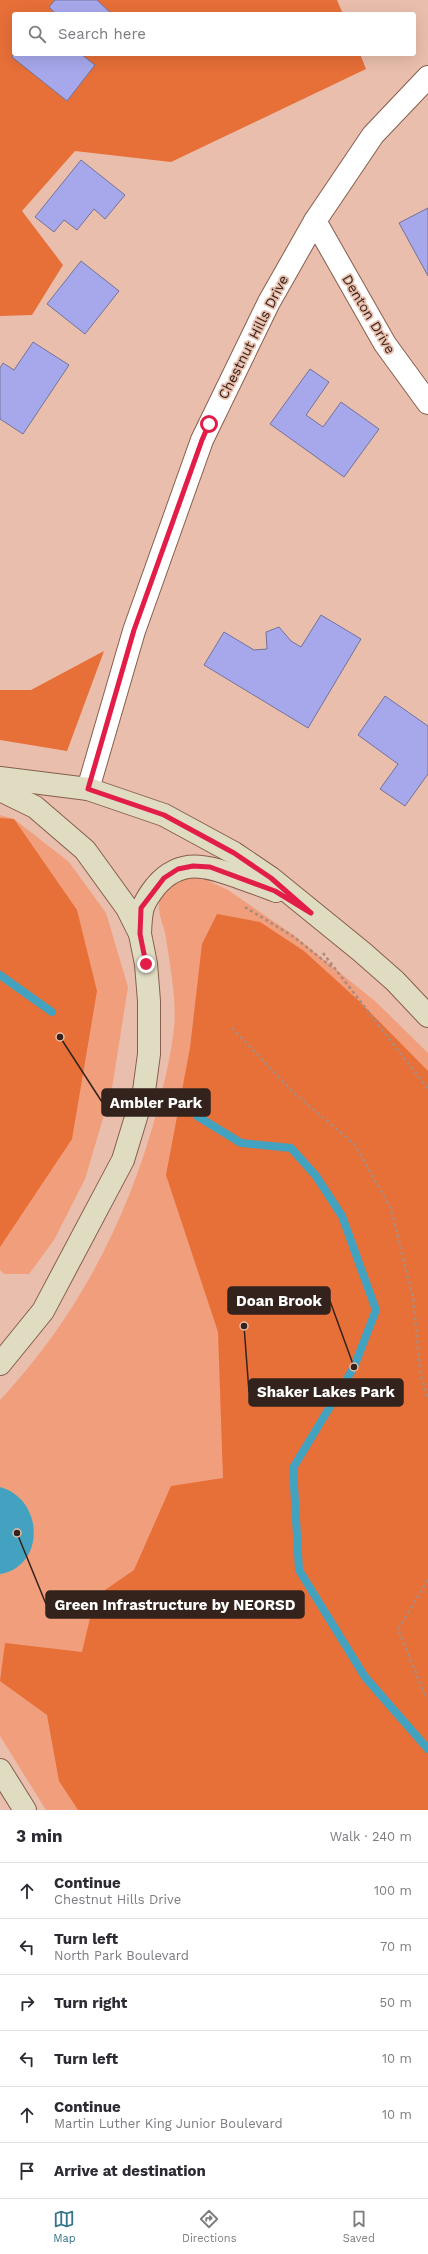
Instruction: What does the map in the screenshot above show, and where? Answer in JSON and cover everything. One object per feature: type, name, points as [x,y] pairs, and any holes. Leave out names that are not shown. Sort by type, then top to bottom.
[{"type":"main road","points":[[0,778],[88,789],[164,815],[228,850],[271,878],[311,913],[395,981],[428,1016]]},
{"type":"main road","points":[[0,790],[35,807],[85,850],[127,908],[140,934]]},
{"type":"main road","points":[[0,1364],[43,1311],[83,1237],[128,1146],[144,1091],[148,1054],[149,1001],[146,964],[140,934],[141,908],[153,890],[164,878],[178,869],[193,866],[210,867],[275,891],[311,913]]},
{"type":"main road","points":[[0,1770],[25,1810]]},
{"type":"street","name":"Chestnut Hills Drive","points":[[88,789],[134,630],[202,440],[269,302],[315,221],[373,136],[428,76]]},
{"type":"street","name":"Denton Drive","points":[[315,221],[385,344],[428,403]]},
{"type":"path","points":[[243,906],[294,937],[321,956],[340,975]]},
{"type":"path","points":[[321,951],[428,1089]]},
{"type":"path","points":[[232,1028],[293,1092],[355,1145],[391,1210],[413,1298],[421,1377],[428,1399]]},
{"type":"path","points":[[428,1580],[398,1629],[424,1693],[428,1698]]},
{"type":"shaded area","points":[[0,0],[337,0],[342,12],[12,12],[12,56],[361,56],[366,69],[171,162],[75,151],[22,211],[63,265],[32,315],[0,316]]},
{"type":"shaded area","points":[[104,651],[67,751],[0,740],[0,690],[31,690]]},
{"type":"shaded area","points":[[0,815],[14,819],[69,862],[106,913],[128,987],[112,1088],[85,1179],[54,1240],[29,1274],[4,1274],[0,1270]]},
{"type":"shaded area","points":[[0,818],[14,819],[77,910],[97,991],[72,1139],[0,1247]]},
{"type":"shaded area","points":[[189,877],[206,880],[228,890],[292,934],[376,1002],[428,1053],[428,1810],[46,1810],[0,1736],[0,1400],[28,1368],[76,1301],[115,1228],[131,1190],[145,1151],[165,1080],[173,1038],[175,1018],[173,983],[166,938],[159,912],[159,902],[163,893],[169,886],[180,879]]},
{"type":"shaded area","points":[[217,914],[260,922],[304,951],[359,1001],[428,1071],[428,1810],[78,1810],[59,1781],[47,1715],[0,1681],[5,1643],[82,1652],[95,1597],[134,1570],[171,1486],[223,1478],[218,1332],[166,1175],[190,1048],[202,944]]},
{"type":"water","points":[[0,1487],[15,1494],[25,1505],[31,1518],[34,1532],[32,1546],[26,1559],[15,1568],[0,1574]]},
{"type":"building","points":[[55,0],[97,0],[110,12],[54,12],[49,7]]},
{"type":"building","points":[[84,56],[95,65],[67,101],[12,57]]},
{"type":"building","points":[[81,160],[125,195],[105,219],[94,209],[77,230],[64,220],[54,232],[35,217]]},
{"type":"building","points":[[428,208],[428,276],[399,223]]},
{"type":"building","points":[[81,261],[119,291],[85,334],[47,304]]},
{"type":"building","points":[[33,342],[69,365],[23,434],[0,419],[0,368],[3,363],[14,370]]},
{"type":"building","points":[[310,369],[329,382],[306,415],[323,427],[341,402],[379,429],[344,477],[270,424]]},
{"type":"building","points":[[321,615],[361,639],[308,728],[204,665],[224,632],[254,650],[267,649],[266,632],[279,627],[291,641],[301,647]]},
{"type":"building","points":[[385,696],[428,726],[428,774],[405,806],[380,789],[398,764],[358,735]]},
{"type":"waterway","points":[[0,975],[52,1012]]},
{"type":"waterway","points":[[197,1116],[241,1143],[291,1148],[316,1176],[342,1216],[376,1310],[354,1367],[293,1468],[299,1570],[365,1677],[428,1749]]},
{"type":"place","name":"Ambler Park","points":[[60,1037]]},
{"type":"place","name":"Shaker Lakes Park","points":[[244,1326]]},
{"type":"place","name":"Doan Brook","points":[[354,1367]]},
{"type":"place","name":"Green Infrastructure by NEORSD","points":[[17,1533]]},
{"type":"route","points":[[146,964],[140,934],[141,908],[153,890],[164,878],[178,869],[193,866],[210,867],[275,891],[311,913],[271,878],[234,853],[164,815],[88,789],[134,630],[209,424]]}]
